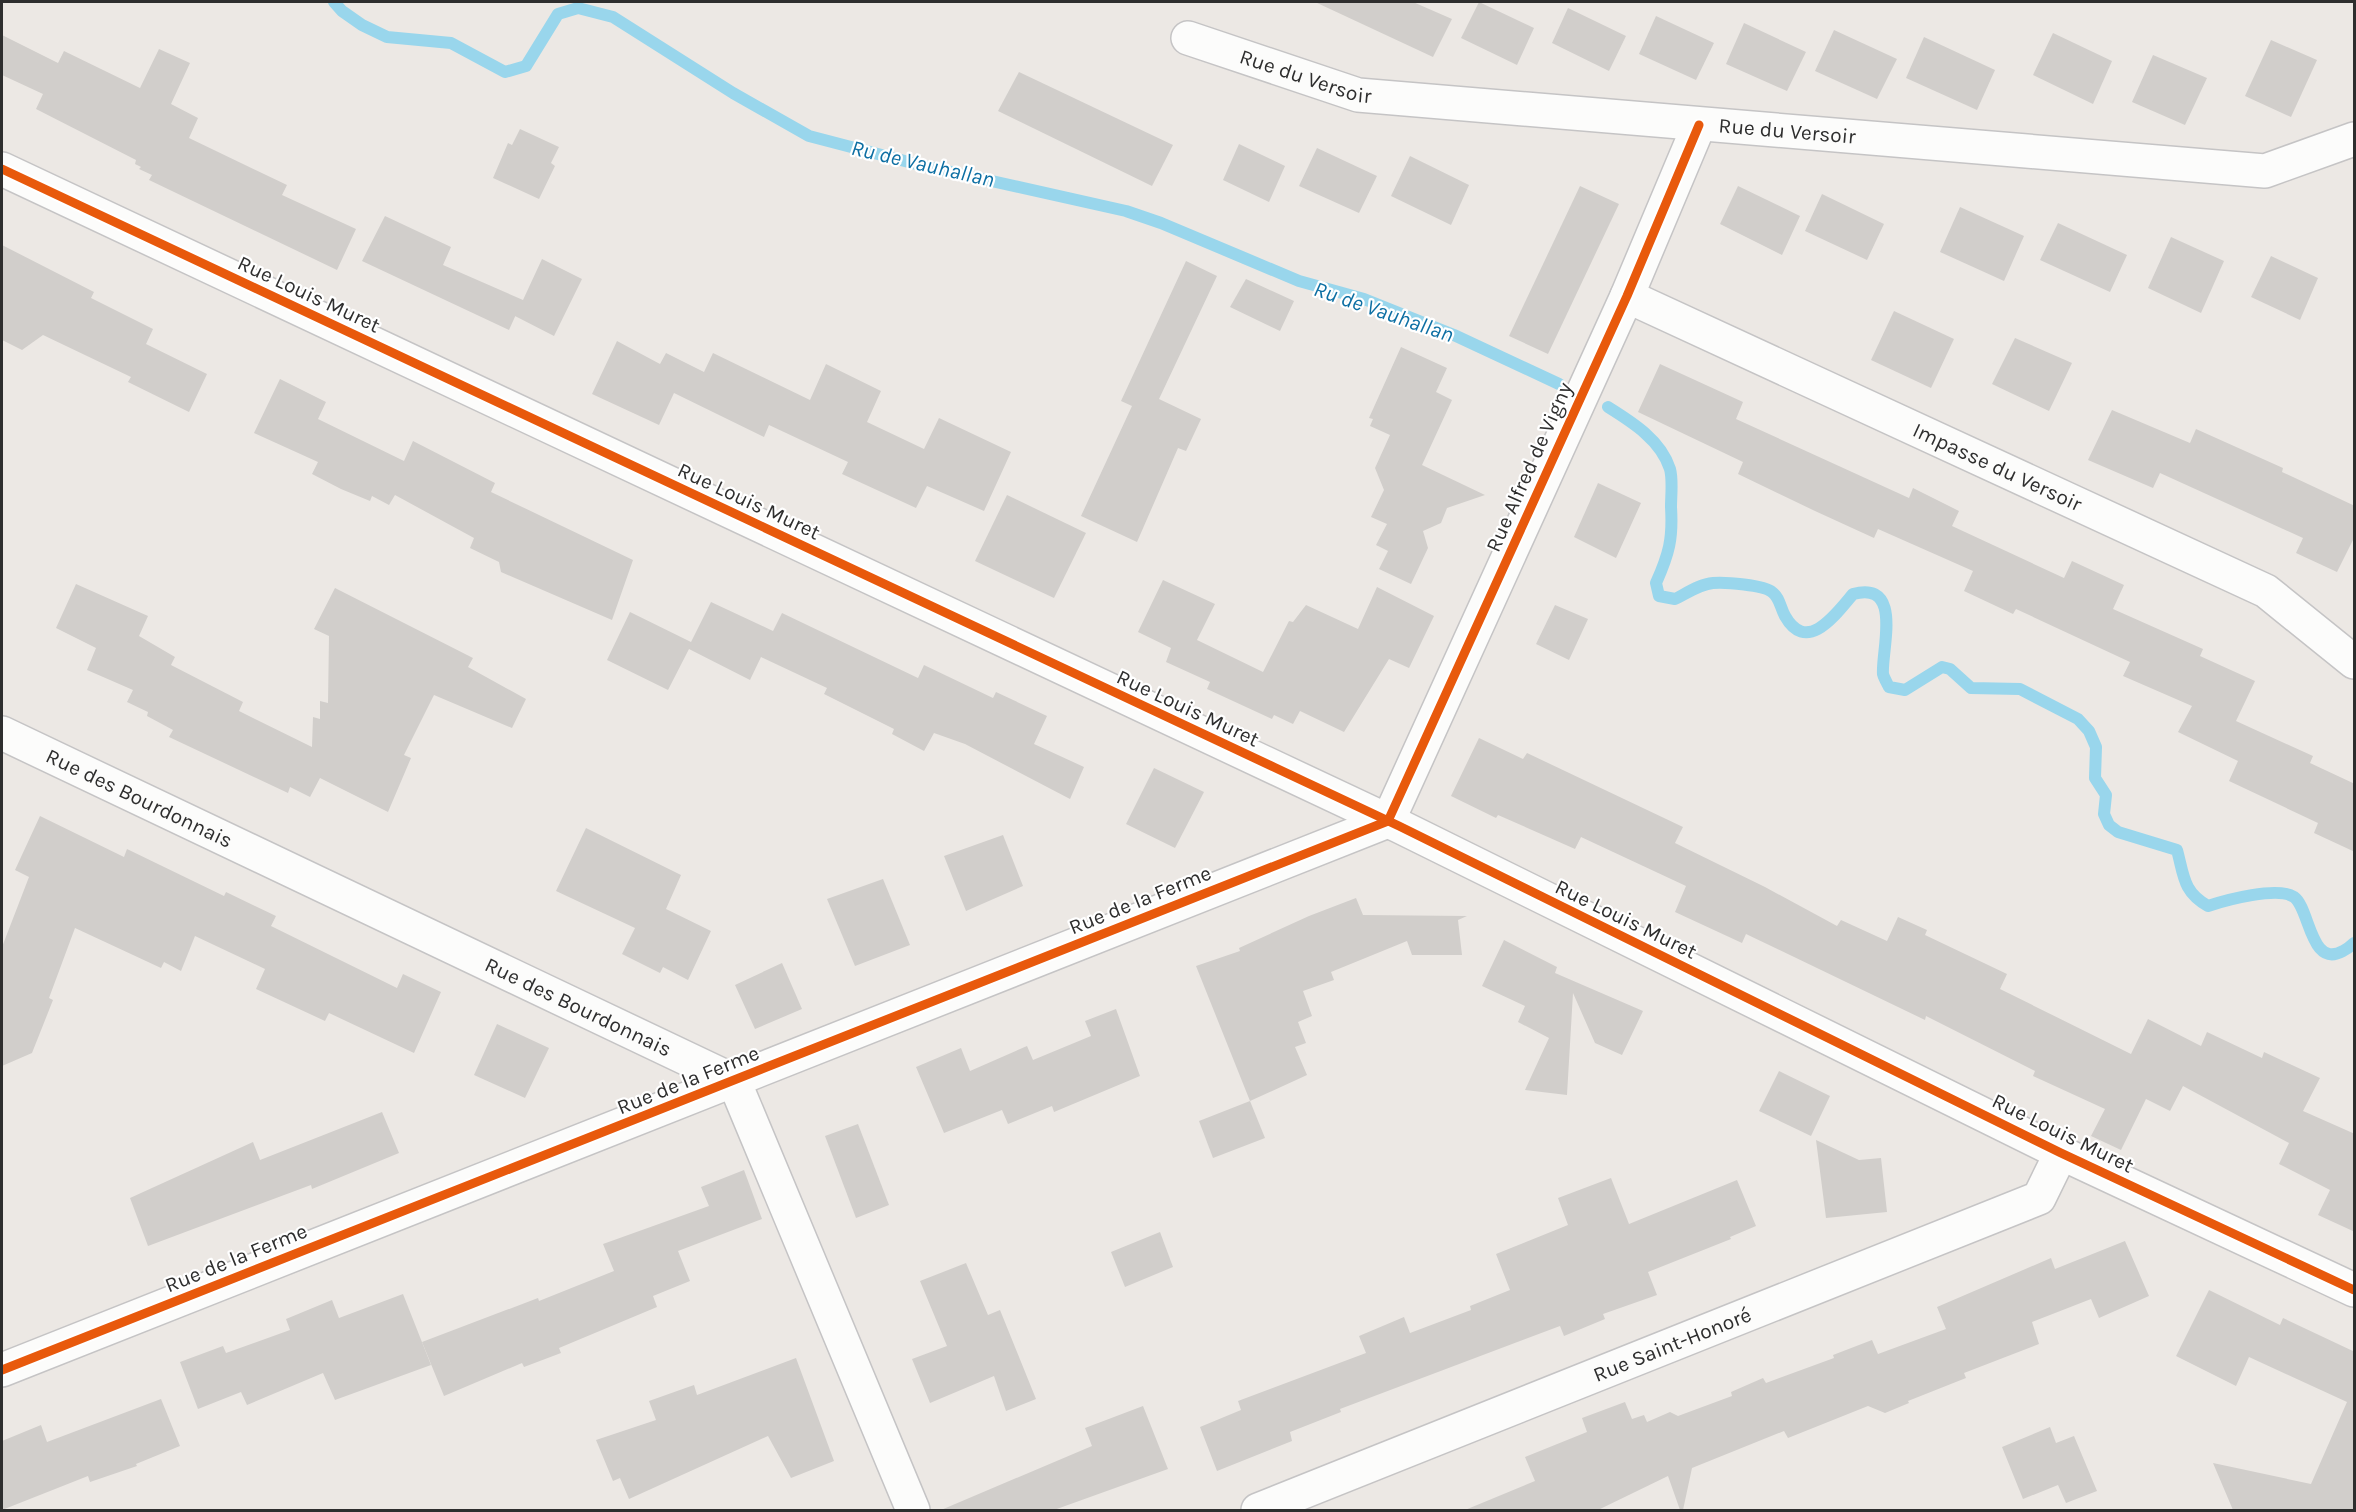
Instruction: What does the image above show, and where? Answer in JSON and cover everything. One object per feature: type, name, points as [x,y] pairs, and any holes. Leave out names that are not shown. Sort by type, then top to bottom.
[{"type":"street","name":"Rue du Versoir","points":[[1188,38],[1358,95],[1698,125],[2265,171],[2355,139]]},
{"type":"street","name":"Rue Alfred de Vigny","points":[[1388,821],[1627,296],[1698,125]]},
{"type":"street","name":"Rue Louis Muret","points":[[2,169],[1388,821],[2061,1154],[2355,1290]]},
{"type":"street","name":"Impasse du Versoir","points":[[1627,296],[2266,591],[2355,662]]},
{"type":"street","name":"Rue des Bourdonnais","points":[[2,733],[734,1081]]},
{"type":"street","name":"Rue de la Ferme","points":[[2,1370],[1388,821]]},
{"type":"street","points":[[734,1081],[913,1510]]},
{"type":"street","name":"Rue Saint-Honoré","points":[[1258,1510],[2039,1198],[2061,1154]]},
{"type":"building","points":[[1315,2],[1413,2],[1452,19],[1433,57]]},
{"type":"building","points":[[1479,2],[1534,28],[1517,65],[1461,38]]},
{"type":"building","points":[[1568,8],[1626,36],[1609,71],[1552,43]]},
{"type":"building","points":[[1656,16],[1714,43],[1696,80],[1639,54]]},
{"type":"building","points":[[1744,23],[1806,52],[1787,91],[1726,64]]},
{"type":"building","points":[[1834,30],[1897,59],[1877,99],[1815,71]]},
{"type":"building","points":[[2053,33],[2112,61],[2093,104],[2033,75]]},
{"type":"building","points":[[2,35],[58,63],[64,51],[140,88],[159,49],[190,63],[171,104],[198,118],[189,138],[287,185],[282,195],[356,229],[337,270],[149,180],[152,175],[139,169],[141,167],[135,164],[136,160],[36,109],[43,94],[2,75]]},
{"type":"building","points":[[1924,37],[1995,70],[1977,110],[1906,78]]},
{"type":"building","points":[[2271,40],[2317,60],[2291,117],[2245,96]]},
{"type":"building","points":[[2153,55],[2207,78],[2185,125],[2132,102]]},
{"type":"building","points":[[1019,72],[1173,145],[1152,186],[998,111]]},
{"type":"building","points":[[520,129],[559,147],[551,163],[555,166],[539,199],[493,178],[508,143],[512,145]]},
{"type":"building","points":[[1239,144],[1285,166],[1269,202],[1223,180]]},
{"type":"building","points":[[1317,148],[1377,176],[1359,213],[1299,186]]},
{"type":"building","points":[[1410,156],[1469,185],[1451,225],[1391,196]]},
{"type":"building","points":[[1580,186],[1619,204],[1548,354],[1509,336]]},
{"type":"building","points":[[1738,186],[1800,216],[1782,255],[1720,224]]},
{"type":"building","points":[[1822,194],[1884,224],[1867,260],[1805,231]]},
{"type":"building","points":[[1960,207],[2024,236],[2004,281],[1940,252]]},
{"type":"building","points":[[385,216],[451,247],[443,265],[523,300],[542,259],[582,279],[554,336],[515,316],[509,330],[362,261]]},
{"type":"building","points":[[2058,223],[2127,255],[2110,292],[2040,260]]},
{"type":"building","points":[[2171,237],[2224,261],[2201,313],[2148,288]]},
{"type":"building","points":[[2,245],[94,292],[91,298],[153,329],[146,344],[207,374],[189,412],[128,382],[131,377],[43,335],[22,350],[2,340]]},
{"type":"building","points":[[2271,256],[2318,278],[2300,320],[2251,297]]},
{"type":"building","points":[[1186,261],[1217,276],[1159,399],[1201,419],[1186,451],[1178,448],[1137,542],[1081,516],[1132,406],[1121,401]]},
{"type":"building","points":[[1246,279],[1294,301],[1280,331],[1230,307]]},
{"type":"building","points":[[1894,311],[1954,339],[1931,388],[1871,360]]},
{"type":"building","points":[[2015,338],[2072,363],[2049,411],[1992,384]]},
{"type":"building","points":[[617,341],[660,364],[666,353],[704,372],[713,353],[810,400],[826,364],[881,391],[867,422],[924,449],[939,418],[1011,452],[984,511],[927,486],[916,508],[842,474],[848,462],[769,425],[764,437],[674,393],[659,425],[592,394]]},
{"type":"building","points":[[1401,347],[1447,368],[1436,392],[1452,400],[1422,465],[1485,495],[1447,508],[1441,523],[1423,531],[1428,548],[1411,584],[1379,569],[1388,551],[1376,545],[1387,524],[1371,517],[1384,490],[1375,468],[1390,435],[1370,426],[1373,419],[1369,418]]},
{"type":"building","points":[[1660,364],[1743,402],[1736,419],[1909,498],[1913,488],[1959,511],[1952,526],[2064,578],[2072,561],[2124,585],[2113,609],[2203,649],[2200,656],[2255,681],[2236,721],[2313,756],[2310,763],[2355,784],[2355,852],[2314,833],[2318,823],[2229,781],[2238,761],[2178,732],[2192,706],[2123,676],[2130,662],[2016,609],[2013,614],[1964,591],[1973,571],[1878,529],[1874,538],[1815,511],[1738,474],[1743,462],[1638,412]]},
{"type":"building","points":[[280,379],[326,402],[318,419],[404,461],[413,441],[495,483],[491,492],[633,560],[612,620],[501,572],[499,562],[470,548],[474,538],[395,495],[389,505],[372,496],[370,501],[341,489],[312,474],[318,462],[254,433]]},
{"type":"building","points":[[2112,410],[2190,443],[2196,429],[2283,468],[2282,472],[2355,506],[2355,536],[2337,572],[2296,553],[2303,538],[2160,473],[2153,488],[2088,460]]},
{"type":"building","points":[[1598,483],[1641,503],[1616,558],[1574,537]]},
{"type":"building","points":[[1007,495],[1086,533],[1054,598],[975,561]]},
{"type":"building","points":[[1163,580],[1215,604],[1197,640],[1263,672],[1289,621],[1293,622],[1306,605],[1358,629],[1377,587],[1434,616],[1409,668],[1389,659],[1344,732],[1300,711],[1293,724],[1274,715],[1272,719],[1207,689],[1210,682],[1166,662],[1171,648],[1138,632]]},
{"type":"building","points":[[76,584],[148,616],[139,636],[175,657],[171,665],[243,702],[239,711],[312,747],[313,717],[320,719],[320,701],[328,703],[329,636],[314,629],[335,588],[473,658],[468,667],[526,699],[512,728],[434,695],[404,755],[411,758],[388,812],[320,778],[310,797],[290,787],[288,793],[169,737],[173,730],[147,716],[148,712],[127,702],[133,690],[87,670],[96,648],[56,628]]},
{"type":"building","points":[[711,602],[773,631],[782,613],[918,678],[924,665],[993,698],[996,692],[1047,716],[1034,744],[1084,767],[1070,799],[965,744],[934,733],[924,751],[892,734],[894,729],[824,694],[827,688],[761,657],[750,680],[689,649],[668,690],[607,660],[630,612],[691,642]]},
{"type":"building","points":[[1555,605],[1588,619],[1569,660],[1536,644]]},
{"type":"building","points":[[1479,738],[1523,759],[1527,753],[1683,827],[1675,843],[1765,887],[1837,926],[1841,920],[1887,941],[1898,917],[1927,930],[1925,935],[2007,974],[2000,989],[2131,1054],[2148,1019],[2201,1046],[2207,1032],[2262,1058],[2264,1052],[2320,1078],[2303,1111],[2355,1134],[2355,1232],[2318,1215],[2330,1190],[2279,1164],[2289,1143],[2183,1086],[2170,1111],[2146,1099],[2121,1150],[2091,1136],[2105,1109],[2033,1076],[2035,1071],[1926,1016],[1925,1020],[1746,934],[1742,943],[1675,912],[1686,886],[1581,837],[1575,849],[1498,815],[1496,818],[1451,796]]},
{"type":"building","points":[[1154,768],[1204,792],[1175,848],[1126,824]]},
{"type":"building","points":[[40,816],[124,857],[127,849],[224,896],[226,892],[276,916],[271,926],[397,988],[403,974],[441,992],[414,1053],[329,1013],[325,1021],[256,989],[265,969],[195,936],[181,971],[164,962],[161,968],[75,928],[49,998],[53,1000],[32,1053],[2,1066],[2,947],[29,877],[15,870]]},
{"type":"building","points":[[586,828],[681,875],[666,909],[711,931],[688,980],[663,967],[660,973],[622,954],[635,928],[556,891]]},
{"type":"building","points":[[1003,835],[1023,886],[966,911],[944,856]]},
{"type":"building","points":[[883,879],[910,945],[855,966],[827,899]]},
{"type":"building","points":[[1356,898],[1363,915],[1467,916],[1458,920],[1462,955],[1412,955],[1407,941],[1331,972],[1334,980],[1303,991],[1312,1016],[1298,1022],[1306,1043],[1295,1047],[1307,1075],[1250,1101],[1196,966],[1240,951],[1239,948],[1309,916]]},
{"type":"building","points":[[1504,940],[1557,967],[1555,973],[1643,1011],[1622,1055],[1595,1043],[1573,993],[1567,1095],[1525,1090],[1549,1038],[1518,1022],[1525,1006],[1482,986]]},
{"type":"building","points":[[782,963],[802,1009],[755,1029],[735,985]]},
{"type":"building","points":[[1116,1009],[1140,1076],[1054,1112],[1052,1106],[1008,1124],[1002,1110],[944,1133],[916,1067],[961,1048],[970,1071],[1027,1046],[1033,1060],[1091,1036],[1085,1021]]},
{"type":"building","points":[[497,1024],[549,1048],[525,1098],[474,1075]]},
{"type":"building","points":[[1779,1071],[1830,1096],[1811,1136],[1759,1111]]},
{"type":"building","points":[[1250,1101],[1265,1138],[1213,1158],[1199,1121]]},
{"type":"building","points":[[382,1112],[399,1153],[312,1189],[311,1185],[148,1246],[130,1198],[253,1142],[260,1160]]},
{"type":"building","points":[[858,1124],[889,1205],[856,1218],[825,1136]]},
{"type":"building","points":[[1816,1140],[1859,1160],[1881,1158],[1887,1212],[1826,1218]]},
{"type":"building","points":[[744,1170],[762,1219],[678,1251],[690,1281],[653,1296],[657,1307],[559,1348],[561,1353],[524,1367],[522,1363],[444,1396],[422,1342],[538,1298],[539,1301],[614,1271],[603,1244],[709,1206],[701,1187]]},
{"type":"building","points":[[1611,1178],[1629,1224],[1737,1180],[1756,1226],[1730,1237],[1731,1239],[1648,1272],[1657,1295],[1603,1314],[1605,1319],[1564,1336],[1560,1326],[1340,1409],[1341,1412],[1290,1432],[1292,1441],[1217,1471],[1200,1427],[1241,1410],[1238,1401],[1366,1353],[1359,1336],[1404,1317],[1410,1333],[1471,1310],[1470,1306],[1510,1290],[1496,1254],[1568,1225],[1558,1198]]},
{"type":"building","points":[[1160,1232],[1173,1267],[1125,1287],[1111,1252]]},
{"type":"building","points":[[2125,1241],[2149,1296],[2099,1318],[2091,1299],[2032,1322],[2039,1344],[1964,1373],[1966,1378],[1908,1401],[1909,1403],[1885,1413],[1868,1406],[1788,1438],[1784,1431],[1692,1468],[1683,1510],[1680,1510],[1668,1476],[1598,1510],[1465,1510],[1535,1481],[1525,1457],[1587,1432],[1582,1418],[1625,1402],[1632,1419],[1644,1415],[1647,1422],[1670,1412],[1678,1416],[1732,1396],[1731,1392],[1763,1378],[1766,1383],[1834,1358],[1833,1355],[1872,1340],[1878,1354],[1946,1329],[1937,1307],[2051,1258],[2055,1269]]},
{"type":"building","points":[[966,1263],[988,1315],[1000,1310],[1036,1399],[1006,1411],[994,1376],[930,1403],[912,1359],[947,1346],[920,1281]]},
{"type":"building","points":[[2209,1290],[2280,1325],[2283,1318],[2355,1352],[2355,1510],[2233,1510],[2213,1463],[2311,1484],[2347,1402],[2249,1357],[2236,1386],[2176,1356]]},
{"type":"building","points":[[403,1294],[431,1365],[335,1400],[323,1373],[247,1405],[241,1392],[198,1409],[180,1362],[223,1346],[226,1353],[290,1330],[286,1319],[332,1300],[339,1318]]},
{"type":"building","points":[[796,1358],[834,1461],[791,1478],[768,1436],[629,1499],[620,1478],[613,1481],[596,1440],[656,1420],[649,1401],[694,1385],[697,1395]]},
{"type":"building","points":[[161,1399],[180,1446],[136,1464],[137,1466],[90,1482],[88,1476],[2,1510],[2,1441],[41,1425],[47,1442]]},
{"type":"building","points":[[1143,1406],[1168,1469],[1054,1510],[941,1510],[1092,1446],[1085,1428]]},
{"type":"building","points":[[2050,1427],[2056,1443],[2074,1436],[2097,1491],[2066,1503],[2058,1485],[2023,1499],[2002,1447]]},
{"type":"waterway","name":"Ru de Vauhallan","points":[[334,2],[342,11],[362,25],[387,37],[451,43],[505,72],[526,66],[558,14],[578,8],[613,17],[733,93],[809,136],[920,165],[1126,211],[1161,223],[1299,281],[1364,299],[1454,335],[1559,384]]},
{"type":"waterway","name":"Ru de Vauhallan","points":[[1608,407],[1645,433],[1660,449],[1670,469],[1671,537],[1656,583],[1659,596],[1675,599],[1698,587],[1713,583],[1753,586],[1775,594],[1785,616],[1794,627],[1803,632],[1821,627],[1853,594],[1869,592],[1879,597],[1884,607],[1886,635],[1883,674],[1889,687],[1905,690],[1942,667],[1950,669],[1971,688],[2020,689],[2078,719],[2089,731],[2096,747],[2095,778],[2106,795],[2104,814],[2109,825],[2118,832],[2177,850],[2189,889],[2200,901],[2208,906],[2252,895],[2286,894],[2294,897],[2299,903],[2317,945],[2324,952],[2332,954],[2343,951],[2354,943]]},
{"type":"cycle path","points":[[2,1370],[1388,821],[1627,296],[1699,125]]},
{"type":"cycle path","points":[[2,169],[1399,826],[2061,1153],[2354,1290]]}]
